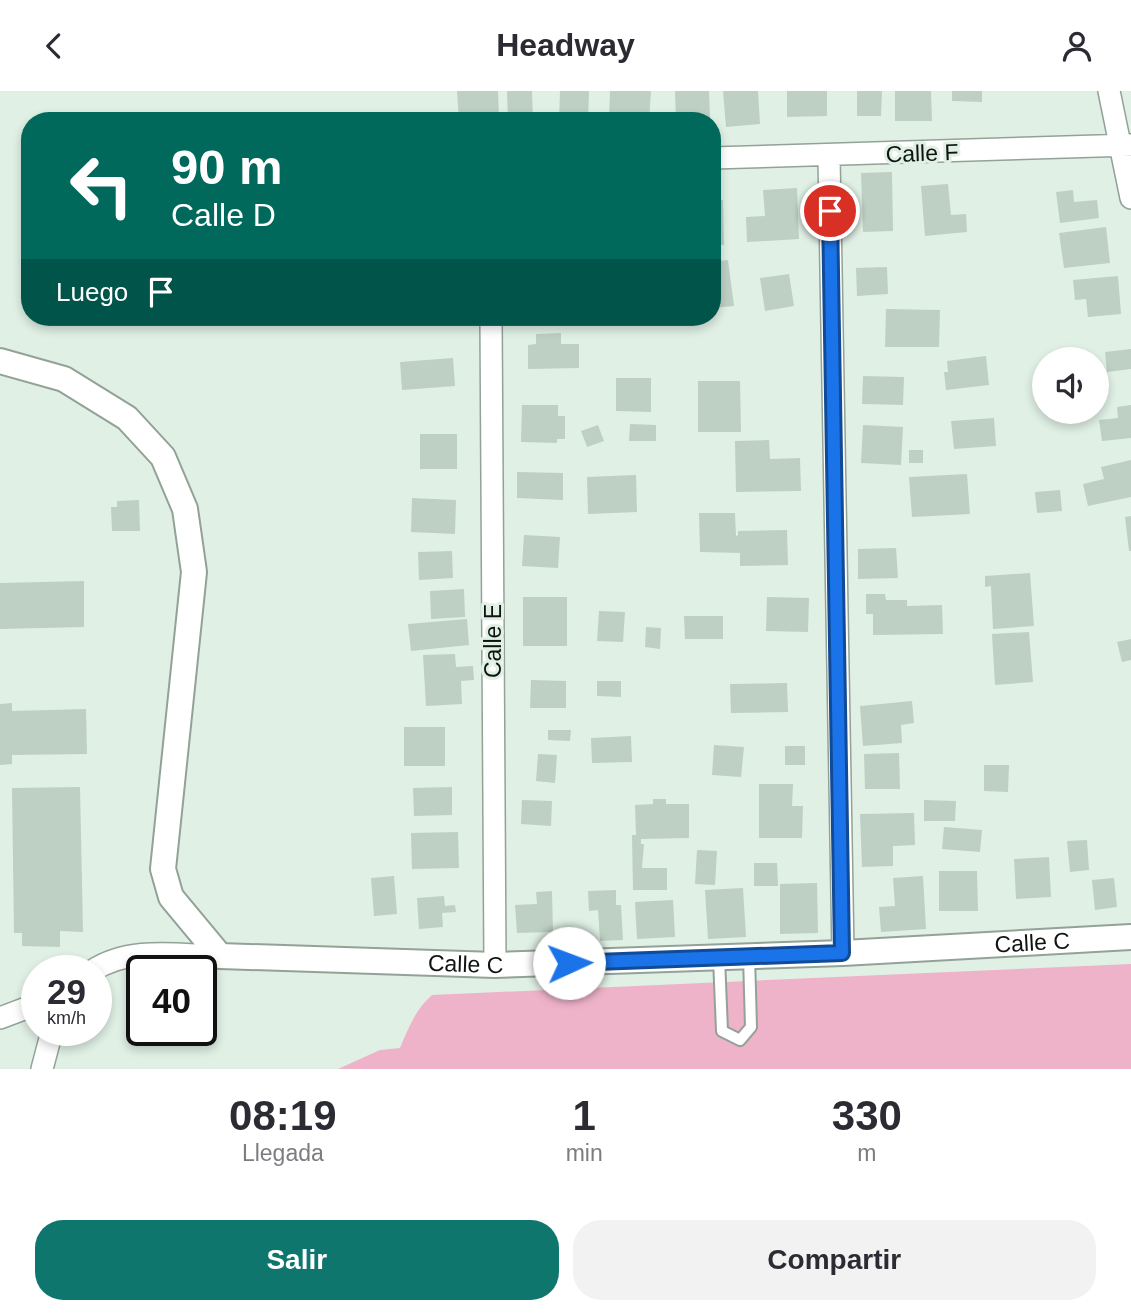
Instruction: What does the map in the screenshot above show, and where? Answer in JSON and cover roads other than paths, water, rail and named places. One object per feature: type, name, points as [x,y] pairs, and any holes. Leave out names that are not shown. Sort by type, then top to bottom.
[{"type":"street","points":[[1109,91],[1126,146],[1131,198]]},
{"type":"street","name":"Calle F","points":[[721,158],[1126,146]]},
{"type":"street","points":[[830,156],[842,953]]},
{"type":"street","name":"Calle E","points":[[491,326],[495,965]]},
{"type":"street","points":[[0,362],[64,379],[127,418],[163,457],[185,509],[194,572],[163,869],[172,897],[220,956]]},
{"type":"street","name":"Calle C","points":[[220,956],[495,965],[842,953],[1131,937]]},
{"type":"street","points":[[112,961],[136,954],[220,956]]},
{"type":"street","points":[[0,1018],[21,1010]]},
{"type":"street","points":[[42,1069],[48,1046]]},
{"type":"lane","points":[[719,958],[722,1031],[740,1040],[751,1027],[749,956]]}]
